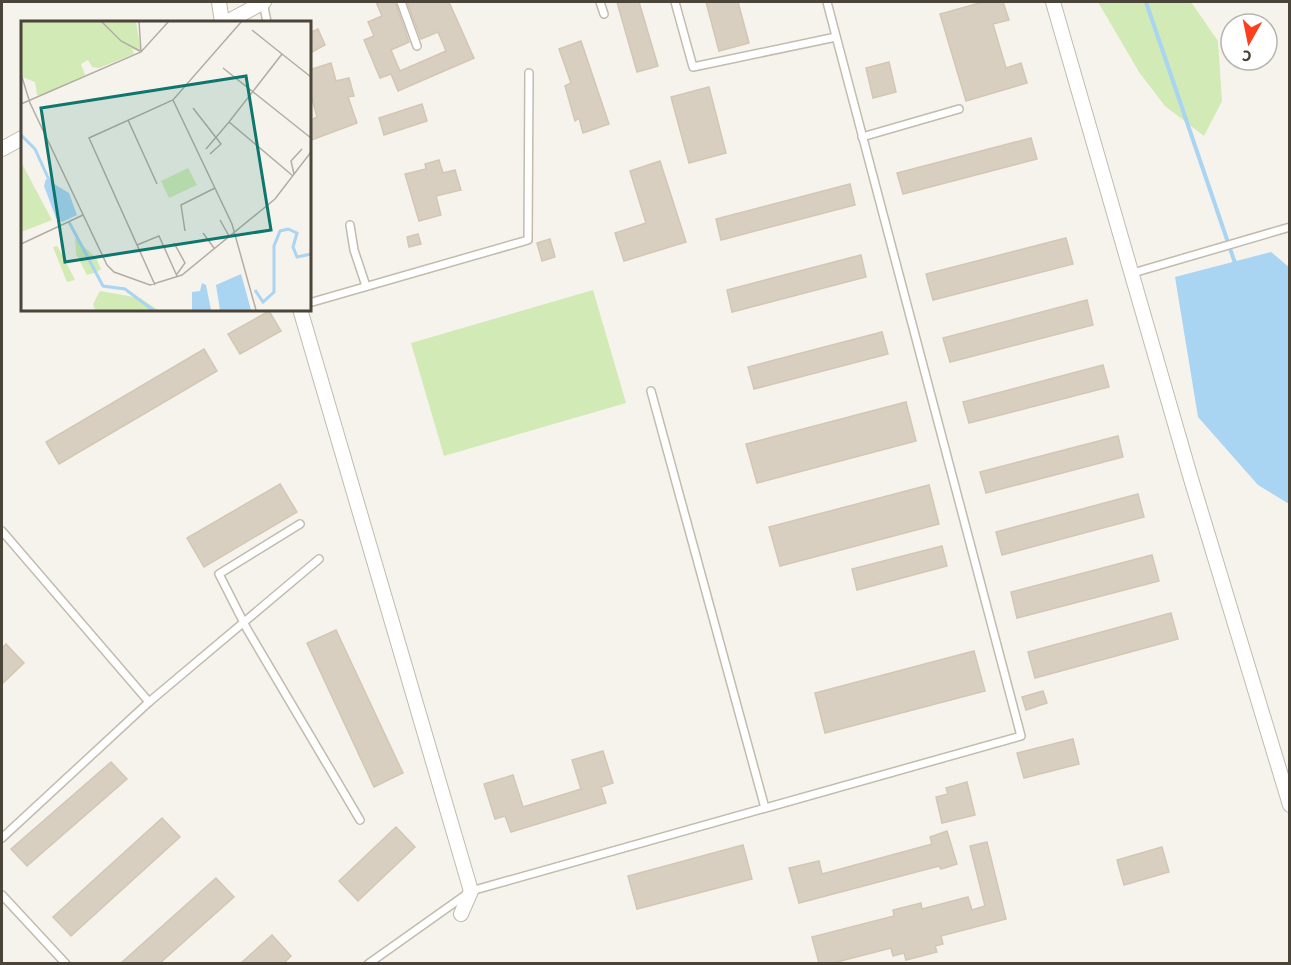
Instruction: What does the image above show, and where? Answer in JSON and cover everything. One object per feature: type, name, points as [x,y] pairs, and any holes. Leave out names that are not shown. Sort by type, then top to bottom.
[{"type":"street","points":[[219,2],[222,21]]},
{"type":"street","points":[[229,21],[264,2]]},
{"type":"street","points":[[1053,2],[1191,479],[1290,806]]},
{"type":"street","points":[[2,149],[21,139]]},
{"type":"street","points":[[300,310],[471,891],[461,914]]},
{"type":"lane","points":[[264,2],[267,21]]},
{"type":"lane","points":[[401,2],[417,46]]},
{"type":"lane","points":[[600,2],[604,14]]},
{"type":"lane","points":[[675,2],[693,67],[836,38]]},
{"type":"lane","points":[[368,963],[471,891],[1021,736],[827,2]]},
{"type":"lane","points":[[310,303],[528,240],[529,73]]},
{"type":"lane","points":[[862,137],[959,110]]},
{"type":"lane","points":[[350,225],[354,250],[366,286]]},
{"type":"lane","points":[[1133,273],[1290,227]]},
{"type":"lane","points":[[651,392],[765,808]]},
{"type":"lane","points":[[300,524],[219,574],[244,623],[360,820]]},
{"type":"lane","points":[[2,531],[149,702]]},
{"type":"lane","points":[[2,838],[149,702],[320,559]]},
{"type":"lane","points":[[2,895],[66,963]]},
{"type":"green space","points":[[1098,2],[1191,2],[1218,41],[1222,101],[1204,136],[1165,106],[1139,72]]},
{"type":"green space","points":[[593,290],[626,403],[444,456],[411,343]]},
{"type":"water","points":[[1271,252],[1289,267],[1289,504],[1258,485],[1198,417],[1175,277]]},
{"type":"building","points":[[376,2],[395,2],[409,42],[391,50],[400,71],[446,51],[438,32],[421,39],[407,2],[449,2],[474,58],[398,91],[391,74],[380,78],[364,40],[374,36],[368,22],[382,16]]},
{"type":"building","points":[[617,2],[639,2],[658,66],[637,72]]},
{"type":"building","points":[[706,2],[738,2],[749,43],[719,51]]},
{"type":"building","points":[[983,2],[1003,2],[1009,20],[993,24],[1006,68],[1021,63],[1027,83],[966,101],[940,14]]},
{"type":"building","points":[[318,29],[325,45],[312,52],[310,39],[310,33]]},
{"type":"building","points":[[581,41],[609,124],[583,133],[579,118],[575,121],[565,86],[571,83],[559,49]]},
{"type":"building","points":[[889,62],[896,92],[873,98],[866,68]]},
{"type":"building","points":[[331,63],[336,81],[349,78],[354,96],[348,97],[357,123],[310,141],[310,120],[317,117],[310,92],[310,70]]},
{"type":"building","points":[[709,87],[726,153],[689,163],[671,97]]},
{"type":"building","points":[[422,104],[427,121],[384,135],[379,118]]},
{"type":"building","points":[[1031,138],[1037,159],[903,194],[897,173]]},
{"type":"building","points":[[439,160],[443,173],[455,170],[461,190],[436,196],[441,215],[419,221],[405,174],[426,169],[425,164]]},
{"type":"building","points":[[660,161],[686,242],[624,261],[615,233],[646,223],[630,171]]},
{"type":"building","points":[[850,184],[855,205],[721,240],[716,219]]},
{"type":"building","points":[[418,234],[421,244],[409,247],[407,237]]},
{"type":"building","points":[[1066,238],[1073,264],[933,300],[926,274]]},
{"type":"building","points":[[550,239],[555,257],[542,261],[537,243]]},
{"type":"building","points":[[861,255],[866,277],[732,312],[727,290]]},
{"type":"building","points":[[1087,300],[1093,325],[950,362],[943,338]]},
{"type":"building","points":[[269,311],[281,331],[240,354],[228,334]]},
{"type":"building","points":[[882,332],[888,354],[754,389],[748,367]]},
{"type":"building","points":[[204,349],[217,371],[59,464],[46,442]]},
{"type":"building","points":[[1103,365],[1109,387],[969,423],[963,402]]},
{"type":"building","points":[[906,402],[916,441],[757,483],[746,444]]},
{"type":"building","points":[[1118,436],[1123,457],[986,493],[980,472]]},
{"type":"building","points":[[280,484],[297,512],[204,567],[187,538]]},
{"type":"building","points":[[929,485],[939,524],[780,566],[769,527]]},
{"type":"building","points":[[1138,494],[1144,517],[1002,555],[996,532]]},
{"type":"building","points":[[942,546],[947,566],[857,590],[852,569]]},
{"type":"building","points":[[1152,555],[1159,581],[1017,618],[1011,592]]},
{"type":"building","points":[[1171,613],[1178,639],[1035,678],[1028,652]]},
{"type":"building","points":[[336,630],[403,773],[374,787],[307,643]]},
{"type":"building","points":[[6,644],[24,663],[2,684],[2,648]]},
{"type":"building","points":[[974,651],[985,691],[825,733],[815,693]]},
{"type":"building","points":[[1043,691],[1047,703],[1026,710],[1022,697]]},
{"type":"building","points":[[1073,739],[1079,764],[1024,778],[1017,753]]},
{"type":"building","points":[[603,751],[613,783],[601,787],[606,803],[511,832],[505,816],[495,819],[484,784],[513,775],[523,807],[581,789],[572,760]]},
{"type":"building","points":[[111,762],[127,779],[27,866],[11,849]]},
{"type":"building","points":[[967,782],[975,815],[942,823],[936,797],[948,794],[946,788]]},
{"type":"building","points":[[162,818],[180,837],[71,936],[53,917]]},
{"type":"building","points":[[396,827],[415,847],[358,901],[339,881]]},
{"type":"building","points":[[947,831],[957,864],[941,869],[939,866],[799,903],[789,868],[819,861],[822,874],[932,844],[930,837]]},
{"type":"building","points":[[987,842],[1006,919],[941,936],[943,944],[935,946],[937,952],[906,960],[904,953],[893,956],[891,948],[833,963],[819,963],[812,937],[894,916],[893,910],[921,903],[922,909],[968,897],[972,910],[985,906],[970,846]]},
{"type":"building","points":[[743,845],[752,879],[637,909],[628,876]]},
{"type":"building","points":[[1162,847],[1169,872],[1124,885],[1117,860]]},
{"type":"building","points":[[216,878],[234,897],[160,963],[121,963]]},
{"type":"building","points":[[272,935],[291,956],[284,963],[241,963]]},
{"type":"waterway","points":[[1146,2],[1236,266]]}]
